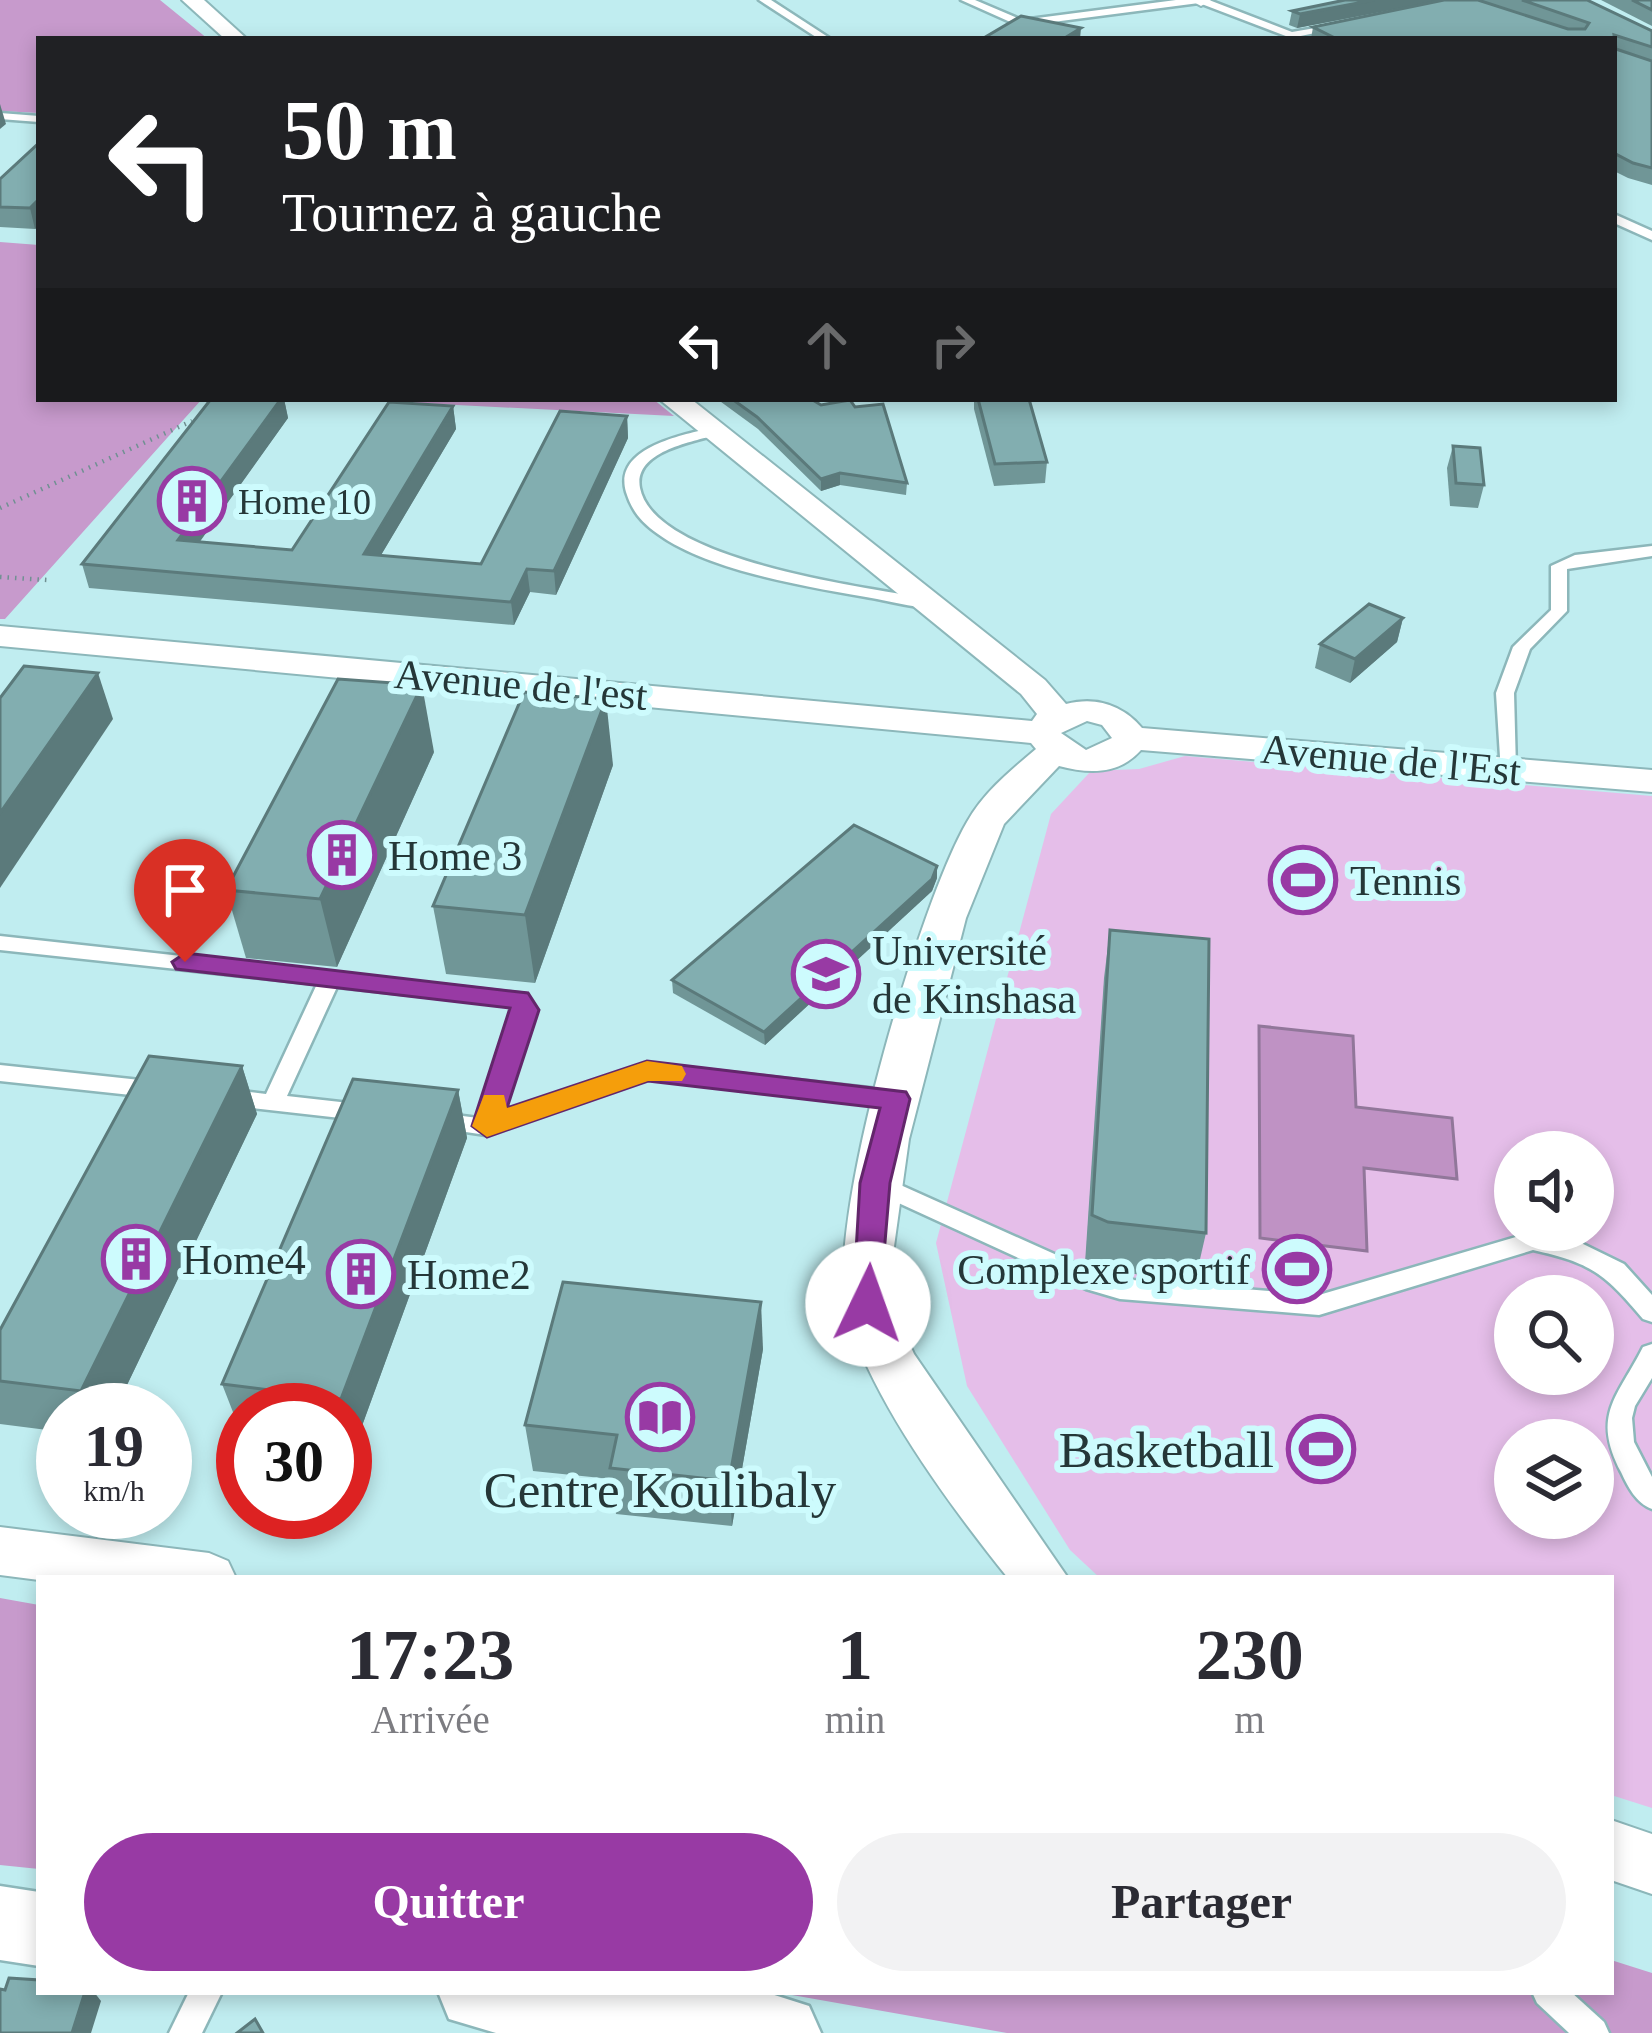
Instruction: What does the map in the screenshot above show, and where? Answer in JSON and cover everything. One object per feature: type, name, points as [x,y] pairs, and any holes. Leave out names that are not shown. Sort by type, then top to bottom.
[{"type":"street","points":[[192,0],[234,36]]},
{"type":"street","points":[[678,402],[1033,687],[1052,733],[983,825],[926,985],[875,1183],[868,1304],[878,1332],[1017,1568]]},
{"type":"street","name":"Avenue de l'est","points":[[0,636],[1052,733]]},
{"type":"street","name":"Avenue de l'Est","points":[[1100,712],[1124,725],[1131,738],[1124,749],[1105,760],[1078,760],[1052,733],[1100,712]]},
{"type":"street","name":"Avenue de l'Est","points":[[1131,738],[1652,781]]},
{"type":"street","points":[[0,1551],[186,1575]]},
{"type":"street","points":[[1614,1851],[1652,1864]]},
{"type":"street","points":[[0,1923],[36,1929]]},
{"type":"street","points":[[498,1995],[782,2033]]},
{"type":"lane","points":[[764,0],[821,36]]},
{"type":"lane","points":[[966,0],[1021,23],[1037,36]]},
{"type":"lane","points":[[1021,23],[1200,0],[1291,35],[1363,22]]},
{"type":"lane","points":[[0,116],[36,118]]},
{"type":"lane","points":[[1617,219],[1652,236]]},
{"type":"lane","points":[[712,432],[673,441],[646,457],[632,475],[630,498],[645,520],[677,541],[752,567],[925,602]]},
{"type":"lane","points":[[1507,769],[1505,693],[1522,646],[1559,611],[1559,566],[1652,551]]},
{"type":"lane","points":[[0,943],[508,996],[524,1004],[487,1126]]},
{"type":"lane","points":[[272,1102],[331,977]]},
{"type":"lane","points":[[0,1073],[487,1126],[647,1071],[896,1099]]},
{"type":"lane","points":[[875,1183],[1107,1287],[1319,1305],[1533,1240],[1571,1249],[1616,1270],[1652,1312]]},
{"type":"lane","points":[[1652,1354],[1620,1410],[1622,1443],[1637,1481],[1652,1497]]},
{"type":"lane","points":[[185,2033],[204,1995]]},
{"type":"lane","points":[[1551,1995],[1593,2033]]},
{"type":"path","points":[[0,508],[192,421]]},
{"type":"path","points":[[0,577],[47,580]]},
{"type":"shaded area","points":[[0,0],[160,0],[204,36],[36,36],[36,113],[0,111]]},
{"type":"shaded area","points":[[0,242],[36,245],[36,402],[199,402],[5,619],[0,619]]},
{"type":"shaded area","points":[[399,402],[657,402],[674,416]]},
{"type":"shaded area","name":"Complexe sportif","points":[[1185,756],[1652,796],[1652,1808],[1614,1796],[1614,1575],[1097,1575],[1070,1550],[967,1386],[936,1243],[1051,814],[1091,771],[1139,769]]},
{"type":"shaded area","points":[[1259,1026],[1353,1036],[1356,1107],[1452,1118],[1457,1179],[1364,1168],[1367,1251],[1260,1238]]},
{"type":"shaded area","points":[[0,1598],[36,1604],[36,1869],[0,1865]]},
{"type":"shaded area","points":[[1614,1961],[1652,1973],[1652,2033],[1007,2033],[792,1995],[1614,1995]]},
{"type":"building","points":[[1345,0],[1374,0],[1300,14],[1292,11]]},
{"type":"building","points":[[1444,0],[1478,0],[1568,29],[1585,29],[1589,23],[1522,0],[1587,0],[1652,31],[1652,47],[1614,35],[1331,36],[1313,27]]},
{"type":"building","points":[[1632,0],[1652,0],[1652,10]]},
{"type":"building","points":[[1021,16],[1081,28],[1068,36],[987,36]]},
{"type":"building","points":[[1617,49],[1652,61],[1652,168],[1617,155]]},
{"type":"building","points":[[36,146],[36,202],[30,208],[0,207],[0,179]]},
{"type":"building","name":"Home 10","points":[[209,402],[279,402],[178,540],[292,550],[389,402],[453,406],[364,554],[481,564],[560,411],[627,416],[554,571],[527,569],[511,602],[82,564]]},
{"type":"building","points":[[736,402],[883,404],[907,483],[840,473],[821,479]]},
{"type":"building","points":[[979,402],[1030,402],[1047,462],[995,464]]},
{"type":"building","points":[[1453,446],[1480,448],[1484,485],[1456,483]]},
{"type":"building","points":[[1369,604],[1403,618],[1355,659],[1320,644]]},
{"type":"building","points":[[24,666],[98,673],[0,813],[0,698]]},
{"type":"building","points":[[338,679],[422,685],[320,899],[226,890]]},
{"type":"building","points":[[524,692],[606,699],[525,915],[433,906]]},
{"type":"building","points":[[854,825],[937,866],[932,879],[764,1032],[672,980]]},
{"type":"building","points":[[1110,930],[1209,939],[1206,1233],[1108,1222],[1092,1215]]},
{"type":"building","points":[[149,1056],[242,1066],[85,1383],[0,1381],[0,1330]]},
{"type":"building","name":"Home2","points":[[353,1079],[458,1090],[347,1383],[222,1383]]},
{"type":"building","points":[[563,1282],[761,1302],[729,1481],[610,1468],[617,1435],[525,1425]]},
{"type":"building","points":[[9,1978],[36,1980],[36,1995],[84,1995],[72,2033],[0,2033],[0,1989],[5,1990]]},
{"type":"building","points":[[255,2019],[263,2033],[237,2033]]},
{"type":"slow traffic","points":[[494,1103],[487,1126],[647,1071],[672,1074]]},
{"type":"place","name":"Home 10","points":[[192,501]]},
{"type":"place","name":"Home 3","points":[[342,855]]},
{"type":"place","name":"Tennis","points":[[1303,880]]},
{"type":"place","name":"Université de Kinshasa","points":[[826,974]]},
{"type":"place","name":"Home4","points":[[136,1259]]},
{"type":"place","name":"Complexe sportif","points":[[1297,1269]]},
{"type":"place","name":"Home2","points":[[361,1274]]},
{"type":"place","name":"Centre Koulibaly","points":[[660,1417]]},
{"type":"place","name":"Basketball","points":[[1321,1449]]},
{"type":"route","points":[[185,962],[518,999],[525,1010],[487,1126],[647,1071],[896,1099],[875,1183],[868,1304]]}]
